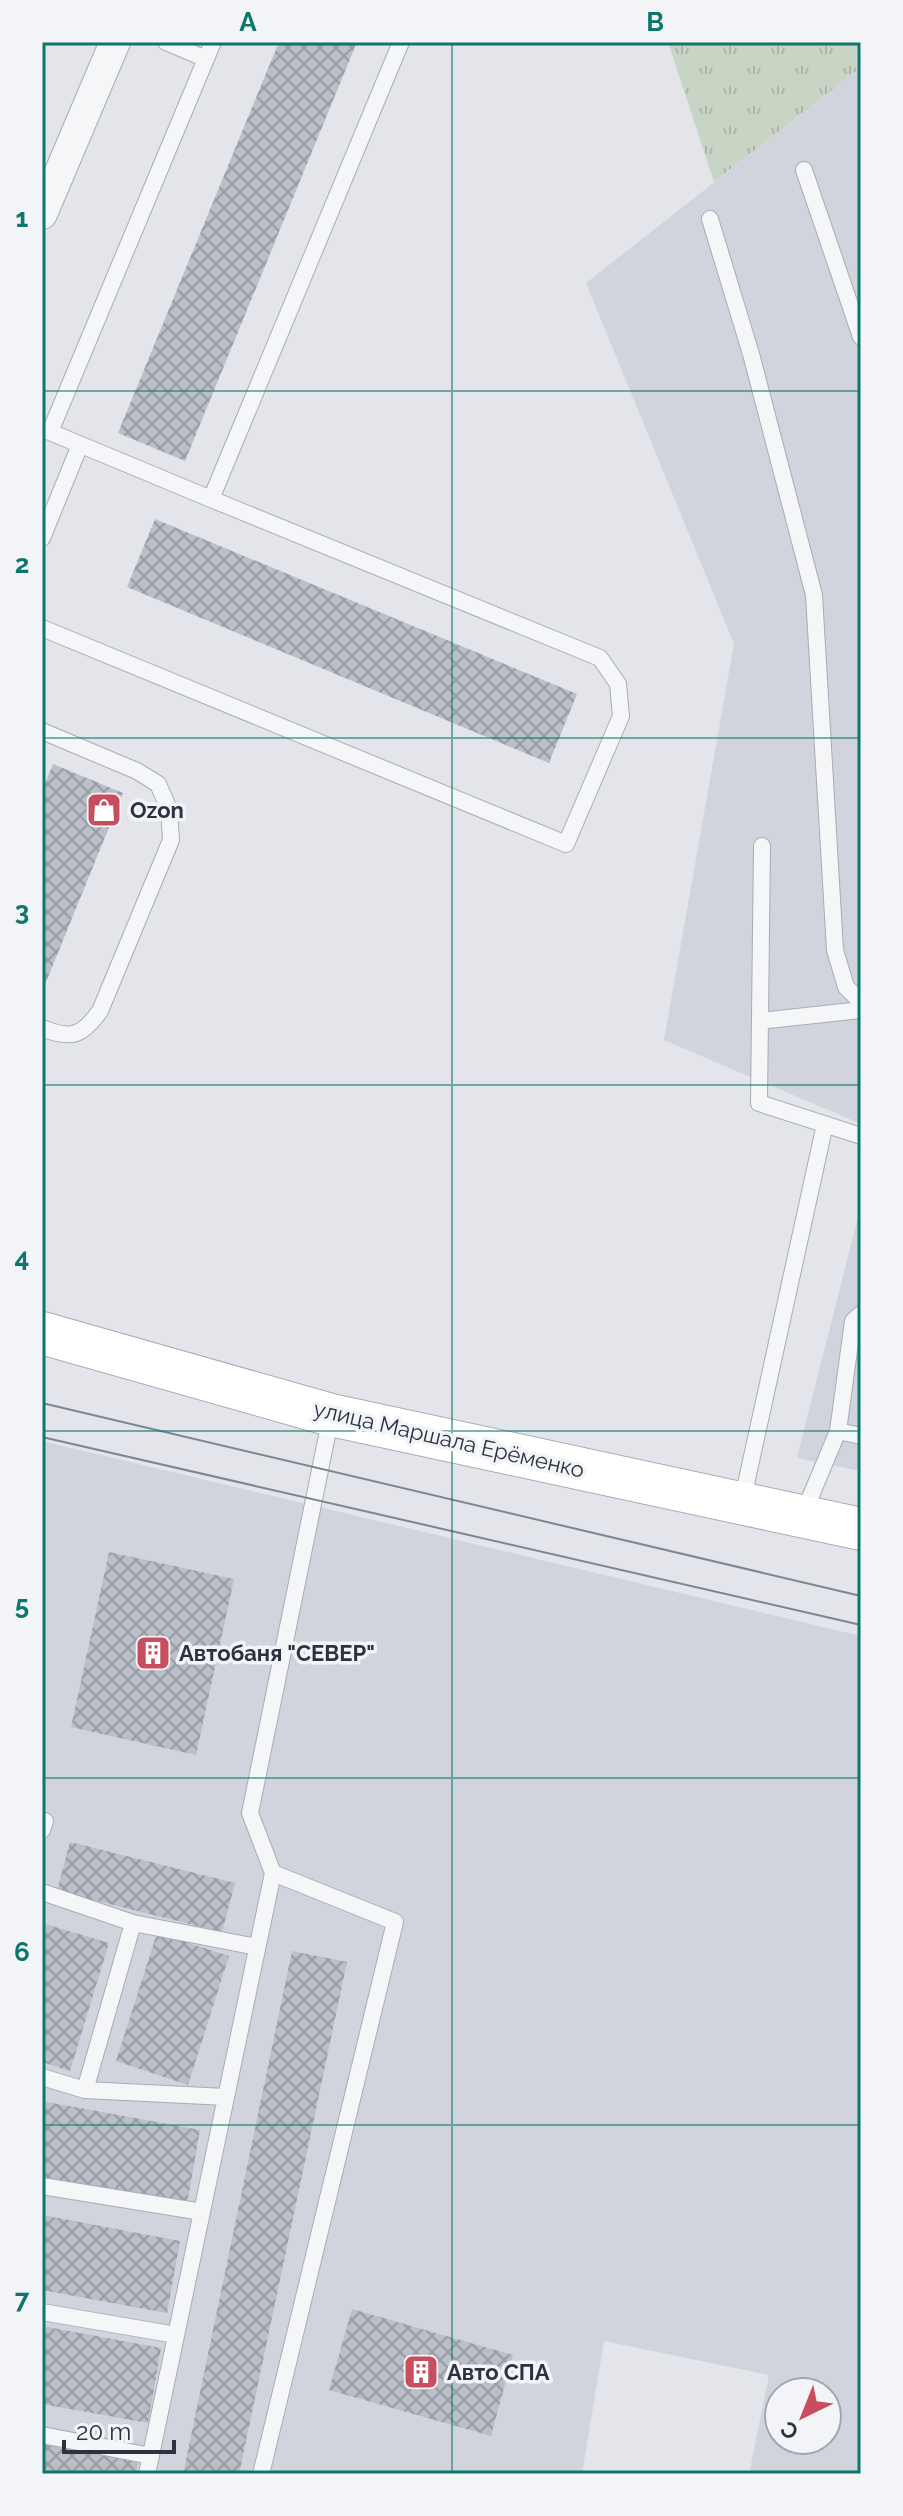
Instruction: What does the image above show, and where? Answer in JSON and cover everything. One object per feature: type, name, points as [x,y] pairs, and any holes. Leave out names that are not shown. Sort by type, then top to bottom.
[{"type":"main road","name":"улица Маршала Ерёменко","points":[[42,1333],[331,1415],[861,1529]]},
{"type":"street","points":[[42,214],[115,42]]},
{"type":"lane","points":[[166,42],[206,59]]},
{"type":"lane","points":[[42,628],[566,844],[621,716],[618,684],[600,658],[50,432],[213,42]]},
{"type":"lane","points":[[211,499],[401,42]]},
{"type":"lane","points":[[804,170],[861,337]]},
{"type":"lane","points":[[710,219],[751,354],[814,595],[835,950],[846,987],[861,1002]]},
{"type":"lane","points":[[44,527],[80,445]]},
{"type":"lane","points":[[42,731],[137,771],[158,784],[169,809],[171,840],[100,1011],[88,1027],[74,1035],[59,1036],[42,1028]]},
{"type":"lane","points":[[762,846],[759,1103],[861,1136]]},
{"type":"lane","points":[[760,1021],[861,1010]]},
{"type":"lane","points":[[742,1503],[825,1124]]},
{"type":"lane","points":[[802,1517],[838,1431],[853,1321],[861,1314]]},
{"type":"lane","points":[[147,2474],[273,1873],[250,1813],[331,1415]]},
{"type":"lane","points":[[838,1431],[861,1436]]},
{"type":"lane","points":[[261,2474],[395,1922],[273,1873]]},
{"type":"lane","points":[[42,1892],[133,1923],[257,1947]]},
{"type":"lane","points":[[85,2090],[133,1923]]},
{"type":"lane","points":[[42,2077],[85,2090],[226,2097]]},
{"type":"lane","points":[[42,2186],[202,2212]]},
{"type":"lane","points":[[42,2312],[176,2335]]},
{"type":"lane","points":[[42,2435],[151,2456]]},
{"type":"shaded area","points":[[857,42],[861,42],[861,1124],[664,1040],[734,644],[586,283],[856,71]]},
{"type":"shaded area","points":[[861,1205],[861,1471],[797,1458]]},
{"type":"shaded area","points":[[42,1441],[861,1636],[861,2474],[749,2474],[763,2405],[763,2456],[843,2456],[843,2376],[769,2376],[604,2341],[582,2474],[42,2474]]},
{"type":"green space","points":[[668,42],[857,42],[856,71],[714,182]]},
{"type":"building","points":[[279,42],[357,42],[185,461],[118,433]]},
{"type":"building","points":[[155,519],[577,694],[549,763],[127,587]]},
{"type":"building","points":[[53,764],[123,793],[42,992],[42,791]]},
{"type":"building","name":"Автобаня \"СЕВЕР\"","points":[[109,1552],[234,1579],[196,1755],[71,1727]]},
{"type":"building","points":[[70,1842],[235,1883],[222,1932],[57,1891]]},
{"type":"building","points":[[45,1924],[109,1943],[70,2071],[42,2062],[42,1934]]},
{"type":"building","points":[[157,1933],[229,1956],[188,2085],[116,2061]]},
{"type":"building","points":[[292,1951],[347,1962],[239,2474],[183,2474]]},
{"type":"building","points":[[42,2101],[200,2130],[187,2204],[42,2178]]},
{"type":"building","points":[[42,2215],[180,2241],[167,2313],[42,2290]]},
{"type":"building","name":"Авто СПА","points":[[352,2309],[513,2355],[491,2436],[329,2390]]},
{"type":"building","points":[[42,2326],[161,2348],[148,2423],[42,2404]]},
{"type":"building","points":[[42,2444],[138,2462],[136,2474],[42,2474]]},
{"type":"tram line","points":[[42,1403],[861,1596]]},
{"type":"tram line","points":[[42,1437],[861,1625]]},
{"type":"place","name":"Ozon","points":[[104,810]]},
{"type":"place","name":"Автобаня \"СЕВЕР\"","points":[[153,1653]]},
{"type":"place","name":"Авто СПА","points":[[421,2372]]}]
